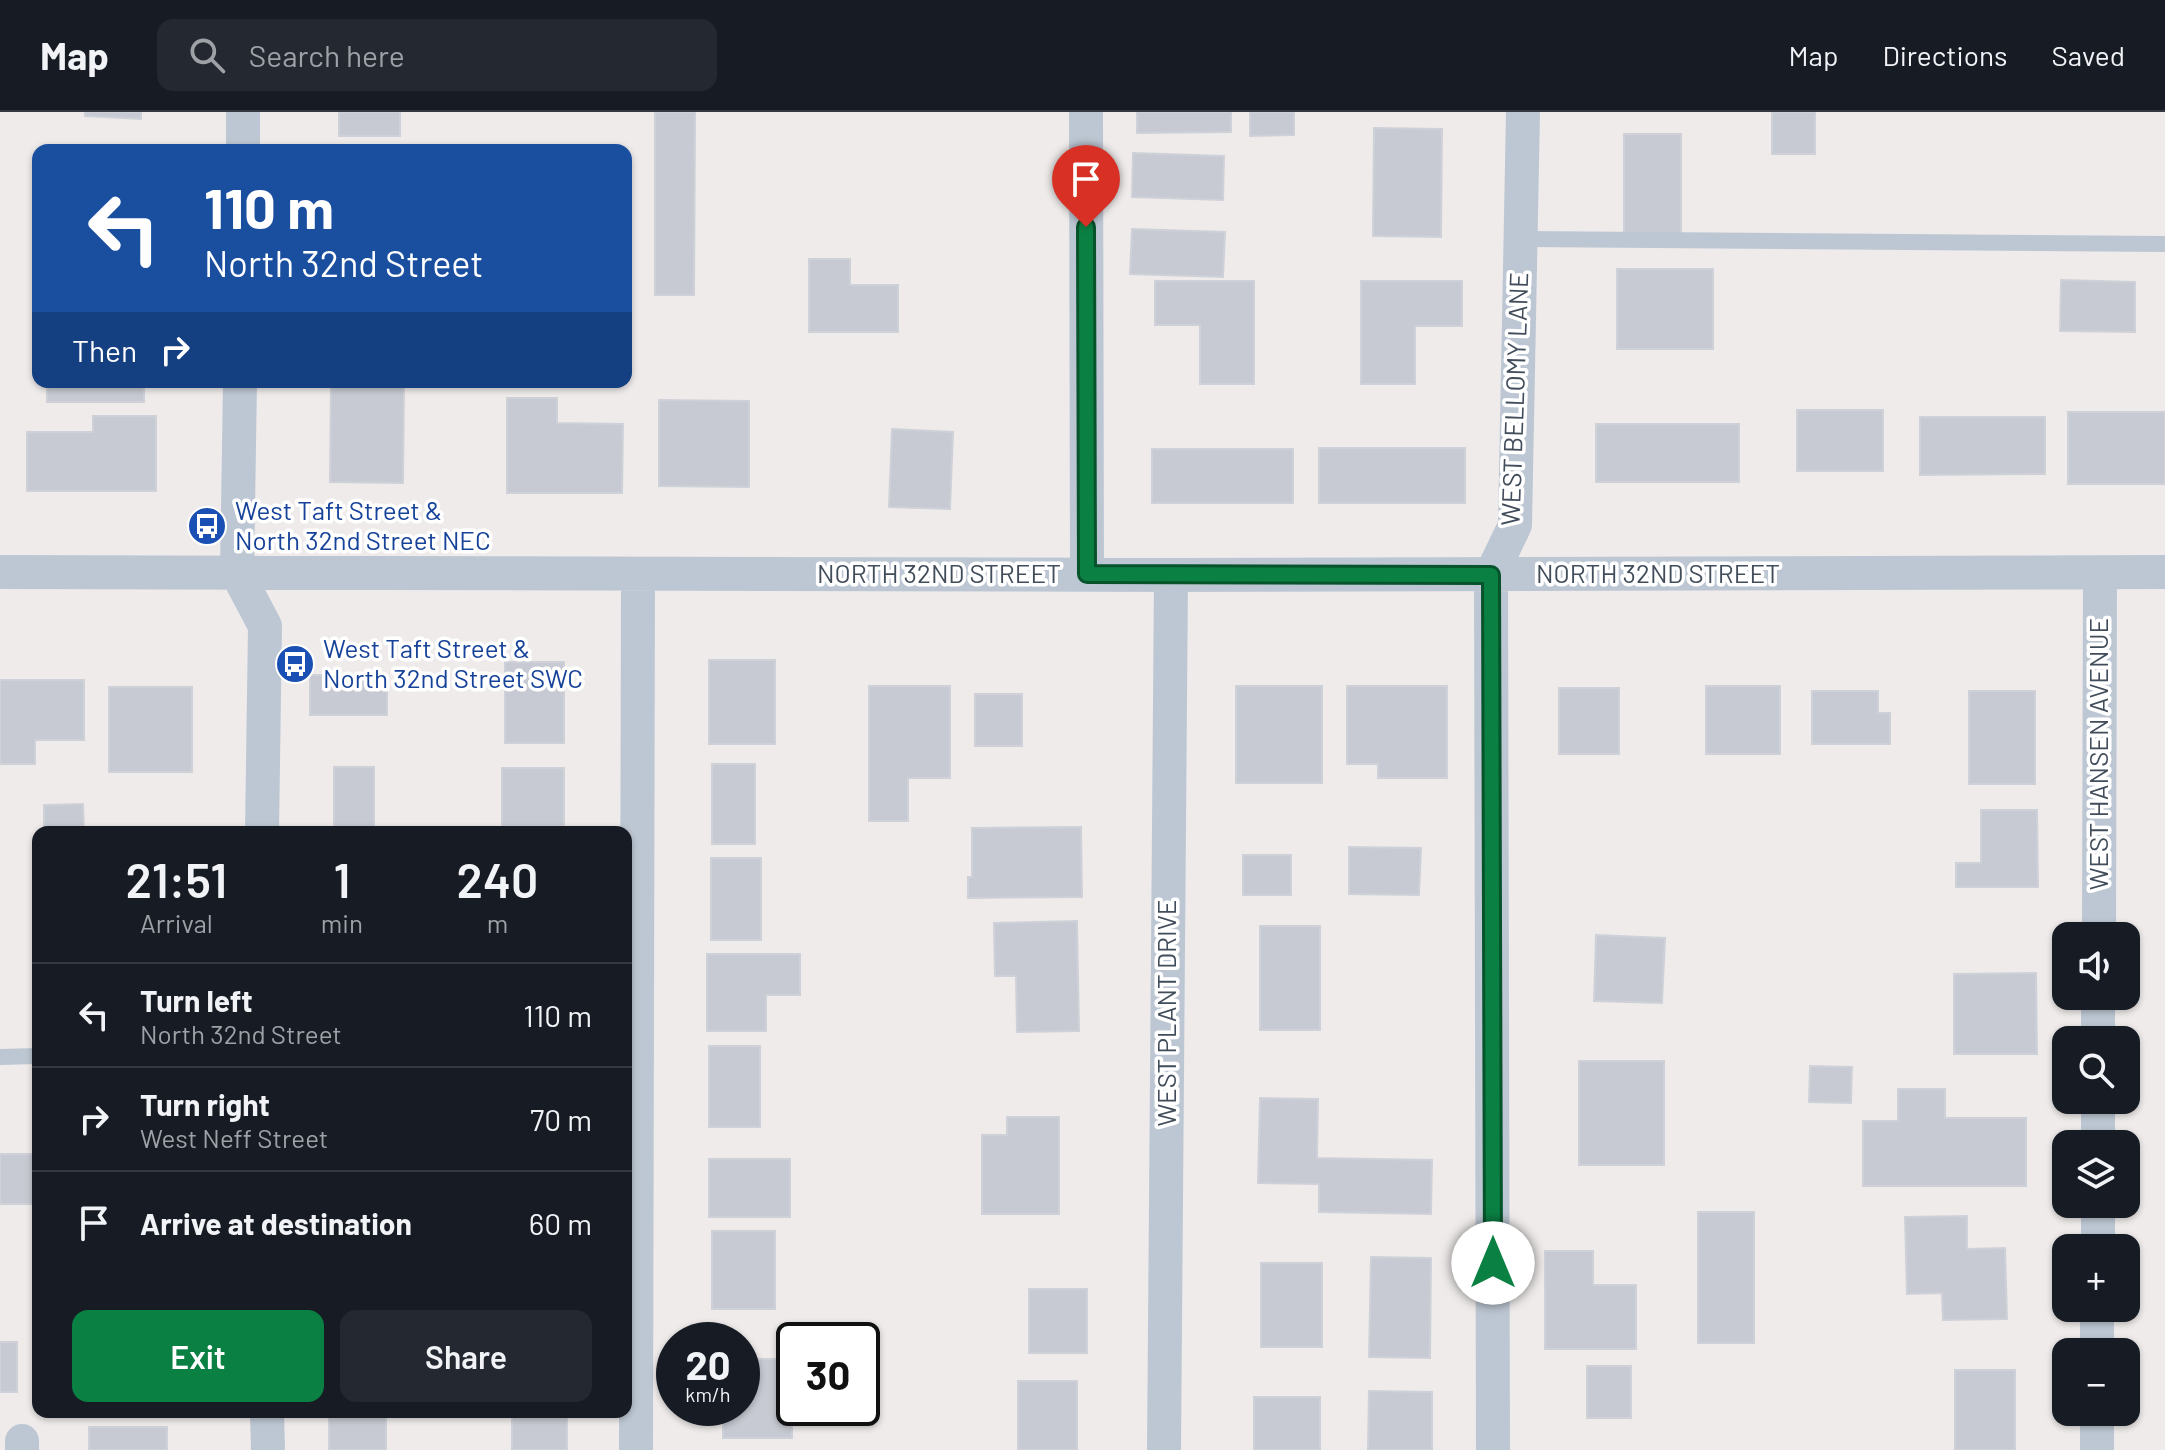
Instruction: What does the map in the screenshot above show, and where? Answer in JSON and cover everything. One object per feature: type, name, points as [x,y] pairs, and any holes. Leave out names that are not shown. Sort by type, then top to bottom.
[{"type":"street","points":[[243,112],[243,144]]},
{"type":"street","points":[[1086,112],[1087,574]]},
{"type":"street","name":"WEST BELLOMY LANE","points":[[1493,1450],[1491,575],[1515,525],[1523,112]]},
{"type":"street","points":[[240,388],[237,573],[265,626],[262,826]]},
{"type":"street","name":"NORTH 32ND STREET","points":[[0,572],[638,575],[2165,572]]},
{"type":"street","name":"WEST HANSEN AVENUE","points":[[2099,922],[2100,573]]},
{"type":"street","points":[[636,1450],[638,575]]},
{"type":"street","name":"WEST PLANT DRIVE","points":[[1164,1450],[1171,575]]},
{"type":"street","points":[[267,1418],[268,1450]]},
{"type":"street","points":[[2097,1426],[2097,1450]]},
{"type":"lane","points":[[1521,239],[2165,244]]},
{"type":"lane","points":[[0,1057],[32,1056]]},
{"type":"building","points":[[85,112],[141,112],[141,119],[85,116]]},
{"type":"building","points":[[339,112],[400,112],[400,136],[339,136]]},
{"type":"building","points":[[655,112],[695,112],[694,295],[655,295]]},
{"type":"building","points":[[1137,112],[1231,112],[1231,132],[1137,133]]},
{"type":"building","points":[[1250,112],[1294,112],[1294,135],[1250,136]]},
{"type":"building","points":[[1772,112],[1815,112],[1815,154],[1772,154]]},
{"type":"building","points":[[1374,128],[1442,129],[1441,237],[1373,236]]},
{"type":"building","points":[[1624,134],[1681,134],[1681,234],[1624,234]]},
{"type":"building","points":[[1133,153],[1224,156],[1223,200],[1132,197]]},
{"type":"building","points":[[1132,229],[1225,232],[1223,277],[1130,274]]},
{"type":"building","points":[[809,259],[850,259],[850,285],[898,285],[898,332],[809,332]]},
{"type":"building","points":[[1617,269],[1713,269],[1713,349],[1617,349]]},
{"type":"building","points":[[2061,280],[2135,282],[2135,332],[2060,331]]},
{"type":"building","points":[[1155,281],[1254,281],[1254,384],[1200,384],[1200,325],[1155,325]]},
{"type":"building","points":[[1361,281],[1462,281],[1462,326],[1415,326],[1415,384],[1361,384]]},
{"type":"building","points":[[47,388],[144,388],[144,402],[47,402]]},
{"type":"building","points":[[331,388],[404,388],[403,483],[330,482]]},
{"type":"building","points":[[507,398],[557,398],[557,423],[623,424],[622,493],[507,493]]},
{"type":"building","points":[[659,400],[749,401],[749,487],[659,486]]},
{"type":"building","points":[[1797,410],[1883,410],[1883,471],[1797,471]]},
{"type":"building","points":[[2068,412],[2165,412],[2165,484],[2068,484]]},
{"type":"building","points":[[93,416],[156,416],[156,491],[27,491],[27,432],[93,432]]},
{"type":"building","points":[[1920,417],[2045,417],[2045,474],[1920,475]]},
{"type":"building","points":[[1596,424],[1739,424],[1739,482],[1596,482]]},
{"type":"building","points":[[892,429],[953,432],[950,509],[889,507]]},
{"type":"building","points":[[1319,448],[1465,448],[1465,503],[1319,503]]},
{"type":"building","points":[[1152,449],[1293,449],[1293,503],[1152,503]]},
{"type":"building","points":[[709,660],[775,660],[775,744],[709,744]]},
{"type":"building","points":[[505,662],[564,662],[564,743],[505,743]]},
{"type":"building","points":[[310,675],[387,675],[387,715],[310,715]]},
{"type":"building","points":[[0,680],[84,680],[84,740],[35,740],[35,764],[0,764]]},
{"type":"building","points":[[869,686],[950,686],[950,778],[908,778],[908,821],[869,821]]},
{"type":"building","points":[[1236,686],[1322,686],[1322,783],[1236,783]]},
{"type":"building","points":[[1347,686],[1447,686],[1447,778],[1378,778],[1378,764],[1347,764]]},
{"type":"building","points":[[1706,686],[1780,686],[1780,754],[1706,754]]},
{"type":"building","points":[[109,687],[192,687],[192,772],[109,772]]},
{"type":"building","points":[[1559,688],[1619,688],[1619,754],[1559,754]]},
{"type":"building","points":[[1812,691],[1878,691],[1878,713],[1890,713],[1890,744],[1812,744]]},
{"type":"building","points":[[1969,691],[2035,691],[2035,784],[1969,784]]},
{"type":"building","points":[[975,694],[1022,694],[1022,746],[975,746]]},
{"type":"building","points":[[712,764],[755,764],[755,844],[712,844]]},
{"type":"building","points":[[334,767],[374,767],[374,826],[334,826]]},
{"type":"building","points":[[502,768],[564,768],[564,826],[502,826]]},
{"type":"building","points":[[83,804],[84,826],[44,826],[44,805]]},
{"type":"building","points":[[1981,810],[2037,810],[2038,887],[1956,887],[1956,863],[1981,863]]},
{"type":"building","points":[[1081,827],[1082,897],[968,898],[968,877],[972,877],[972,828]]},
{"type":"building","points":[[1349,847],[1421,848],[1419,895],[1349,894]]},
{"type":"building","points":[[1243,855],[1291,855],[1291,895],[1243,895]]},
{"type":"building","points":[[711,858],[761,858],[761,940],[711,940]]},
{"type":"building","points":[[1077,921],[1079,1031],[1017,1032],[1016,976],[995,976],[994,923]]},
{"type":"building","points":[[1260,926],[1320,926],[1320,1030],[1260,1030]]},
{"type":"building","points":[[1596,935],[1665,938],[1662,1003],[1594,1001]]},
{"type":"building","points":[[707,954],[800,954],[800,995],[766,995],[766,1031],[707,1031]]},
{"type":"building","points":[[2036,973],[2037,1054],[1954,1054],[1954,974]]},
{"type":"building","points":[[709,1046],[760,1046],[760,1127],[709,1127]]},
{"type":"building","points":[[1579,1061],[1664,1061],[1664,1165],[1579,1165]]},
{"type":"building","points":[[1810,1066],[1852,1067],[1851,1103],[1809,1102]]},
{"type":"building","points":[[1898,1089],[1945,1089],[1945,1118],[2026,1118],[2026,1186],[1863,1186],[1863,1121],[1898,1121]]},
{"type":"building","points":[[1260,1098],[1318,1099],[1317,1158],[1432,1160],[1431,1214],[1319,1212],[1319,1184],[1258,1183]]},
{"type":"building","points":[[1007,1117],[1059,1117],[1059,1214],[982,1214],[982,1135],[1007,1135]]},
{"type":"building","points":[[0,1154],[32,1154],[32,1204],[0,1204]]},
{"type":"building","points":[[709,1159],[790,1159],[790,1217],[709,1217]]},
{"type":"building","points":[[1698,1212],[1754,1212],[1754,1343],[1698,1343]]},
{"type":"building","points":[[1967,1216],[1967,1249],[2005,1248],[2007,1319],[1943,1320],[1942,1293],[1907,1294],[1905,1217]]},
{"type":"building","points":[[712,1231],[775,1231],[775,1309],[712,1309]]},
{"type":"building","points":[[1545,1251],[1593,1251],[1593,1285],[1636,1285],[1636,1349],[1545,1349]]},
{"type":"building","points":[[1371,1257],[1431,1258],[1430,1358],[1369,1357]]},
{"type":"building","points":[[1261,1263],[1322,1263],[1322,1347],[1261,1347]]},
{"type":"building","points":[[1029,1289],[1087,1289],[1087,1353],[1029,1353]]},
{"type":"building","points":[[0,1342],[17,1342],[17,1392],[0,1392]]},
{"type":"building","points":[[760,1359],[776,1359],[776,1426],[792,1426],[792,1438],[723,1438],[723,1426],[760,1426]]},
{"type":"building","points":[[1587,1366],[1631,1366],[1631,1418],[1587,1418]]},
{"type":"building","points":[[1955,1370],[2015,1370],[2015,1450],[1955,1450]]},
{"type":"building","points":[[1018,1381],[1077,1381],[1077,1450],[1018,1450]]},
{"type":"building","points":[[1369,1391],[1432,1392],[1432,1450],[1368,1450]]},
{"type":"building","points":[[1254,1397],[1320,1397],[1320,1450],[1254,1450]]},
{"type":"building","points":[[329,1418],[386,1418],[386,1450],[329,1450]]},
{"type":"building","points":[[512,1418],[567,1418],[567,1450],[512,1450]]},
{"type":"building","points":[[89,1427],[167,1427],[167,1450],[89,1450]]},
{"type":"place","name":"West Taft Street & North 32nd Street NEC","points":[[207,526]]},
{"type":"place","name":"West Taft Street & North 32nd Street SWC","points":[[295,664]]},
{"type":"route","points":[[1086,227],[1087,574],[1491,575],[1493,1263]]}]
